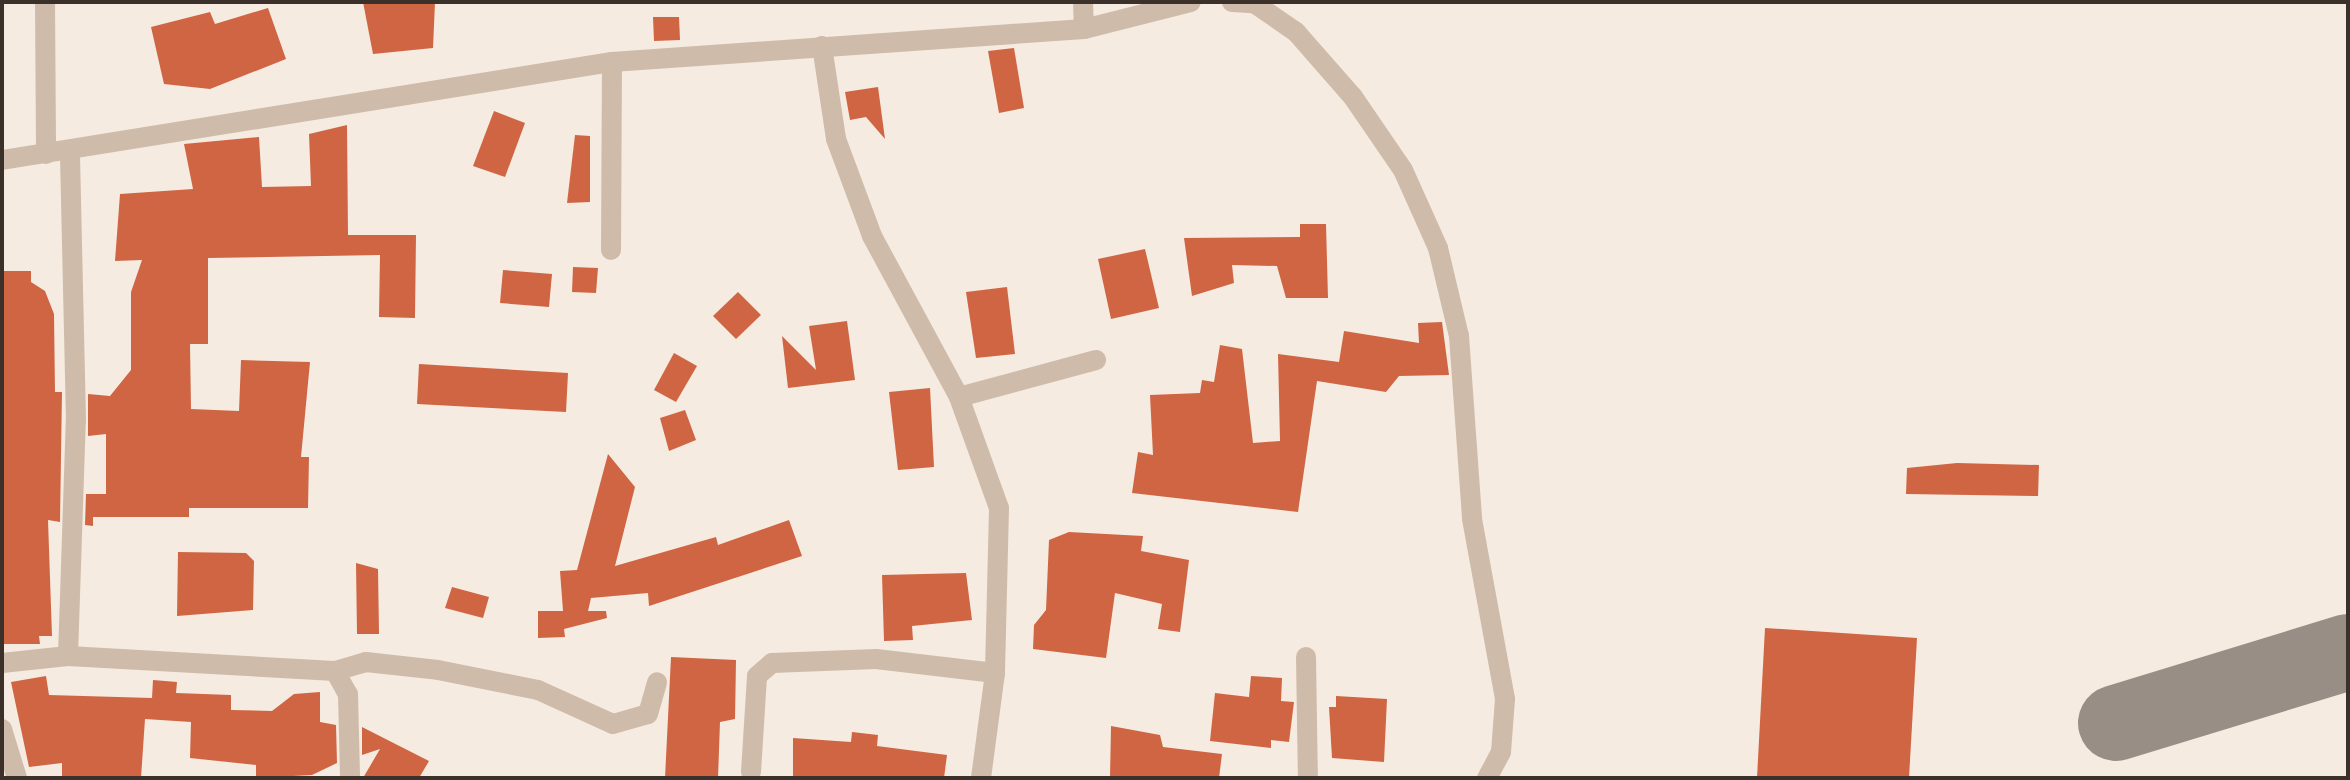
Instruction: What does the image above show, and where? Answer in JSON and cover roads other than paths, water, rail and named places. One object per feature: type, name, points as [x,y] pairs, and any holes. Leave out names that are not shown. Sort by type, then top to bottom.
[{"type":"street","points":[[45,2],[46,154]]},
{"type":"street","points":[[1083,2],[1084,29]]},
{"type":"street","points":[[2,160],[70,152],[612,62],[1084,29],[1191,2]]},
{"type":"street","points":[[1232,2],[1254,3],[1296,32],[1353,97],[1403,170],[1438,248],[1459,336],[1472,519],[1505,699],[1501,752],[1487,778]]},
{"type":"street","points":[[822,46],[836,139],[872,236],[959,397],[999,508],[995,673],[981,778]]},
{"type":"street","points":[[611,250],[612,62]]},
{"type":"street","points":[[68,656],[76,420],[70,152]]},
{"type":"street","points":[[959,397],[1096,360]]},
{"type":"street","points":[[2,663],[68,656],[335,671],[366,662],[438,670],[538,690],[613,724],[648,714],[657,682]]},
{"type":"street","points":[[1306,657],[1308,778]]},
{"type":"street","points":[[751,772],[757,676],[772,663],[876,659],[995,673]]},
{"type":"street","points":[[335,671],[348,694],[350,778]]},
{"type":"street","points":[[2,729],[17,778]]}]
